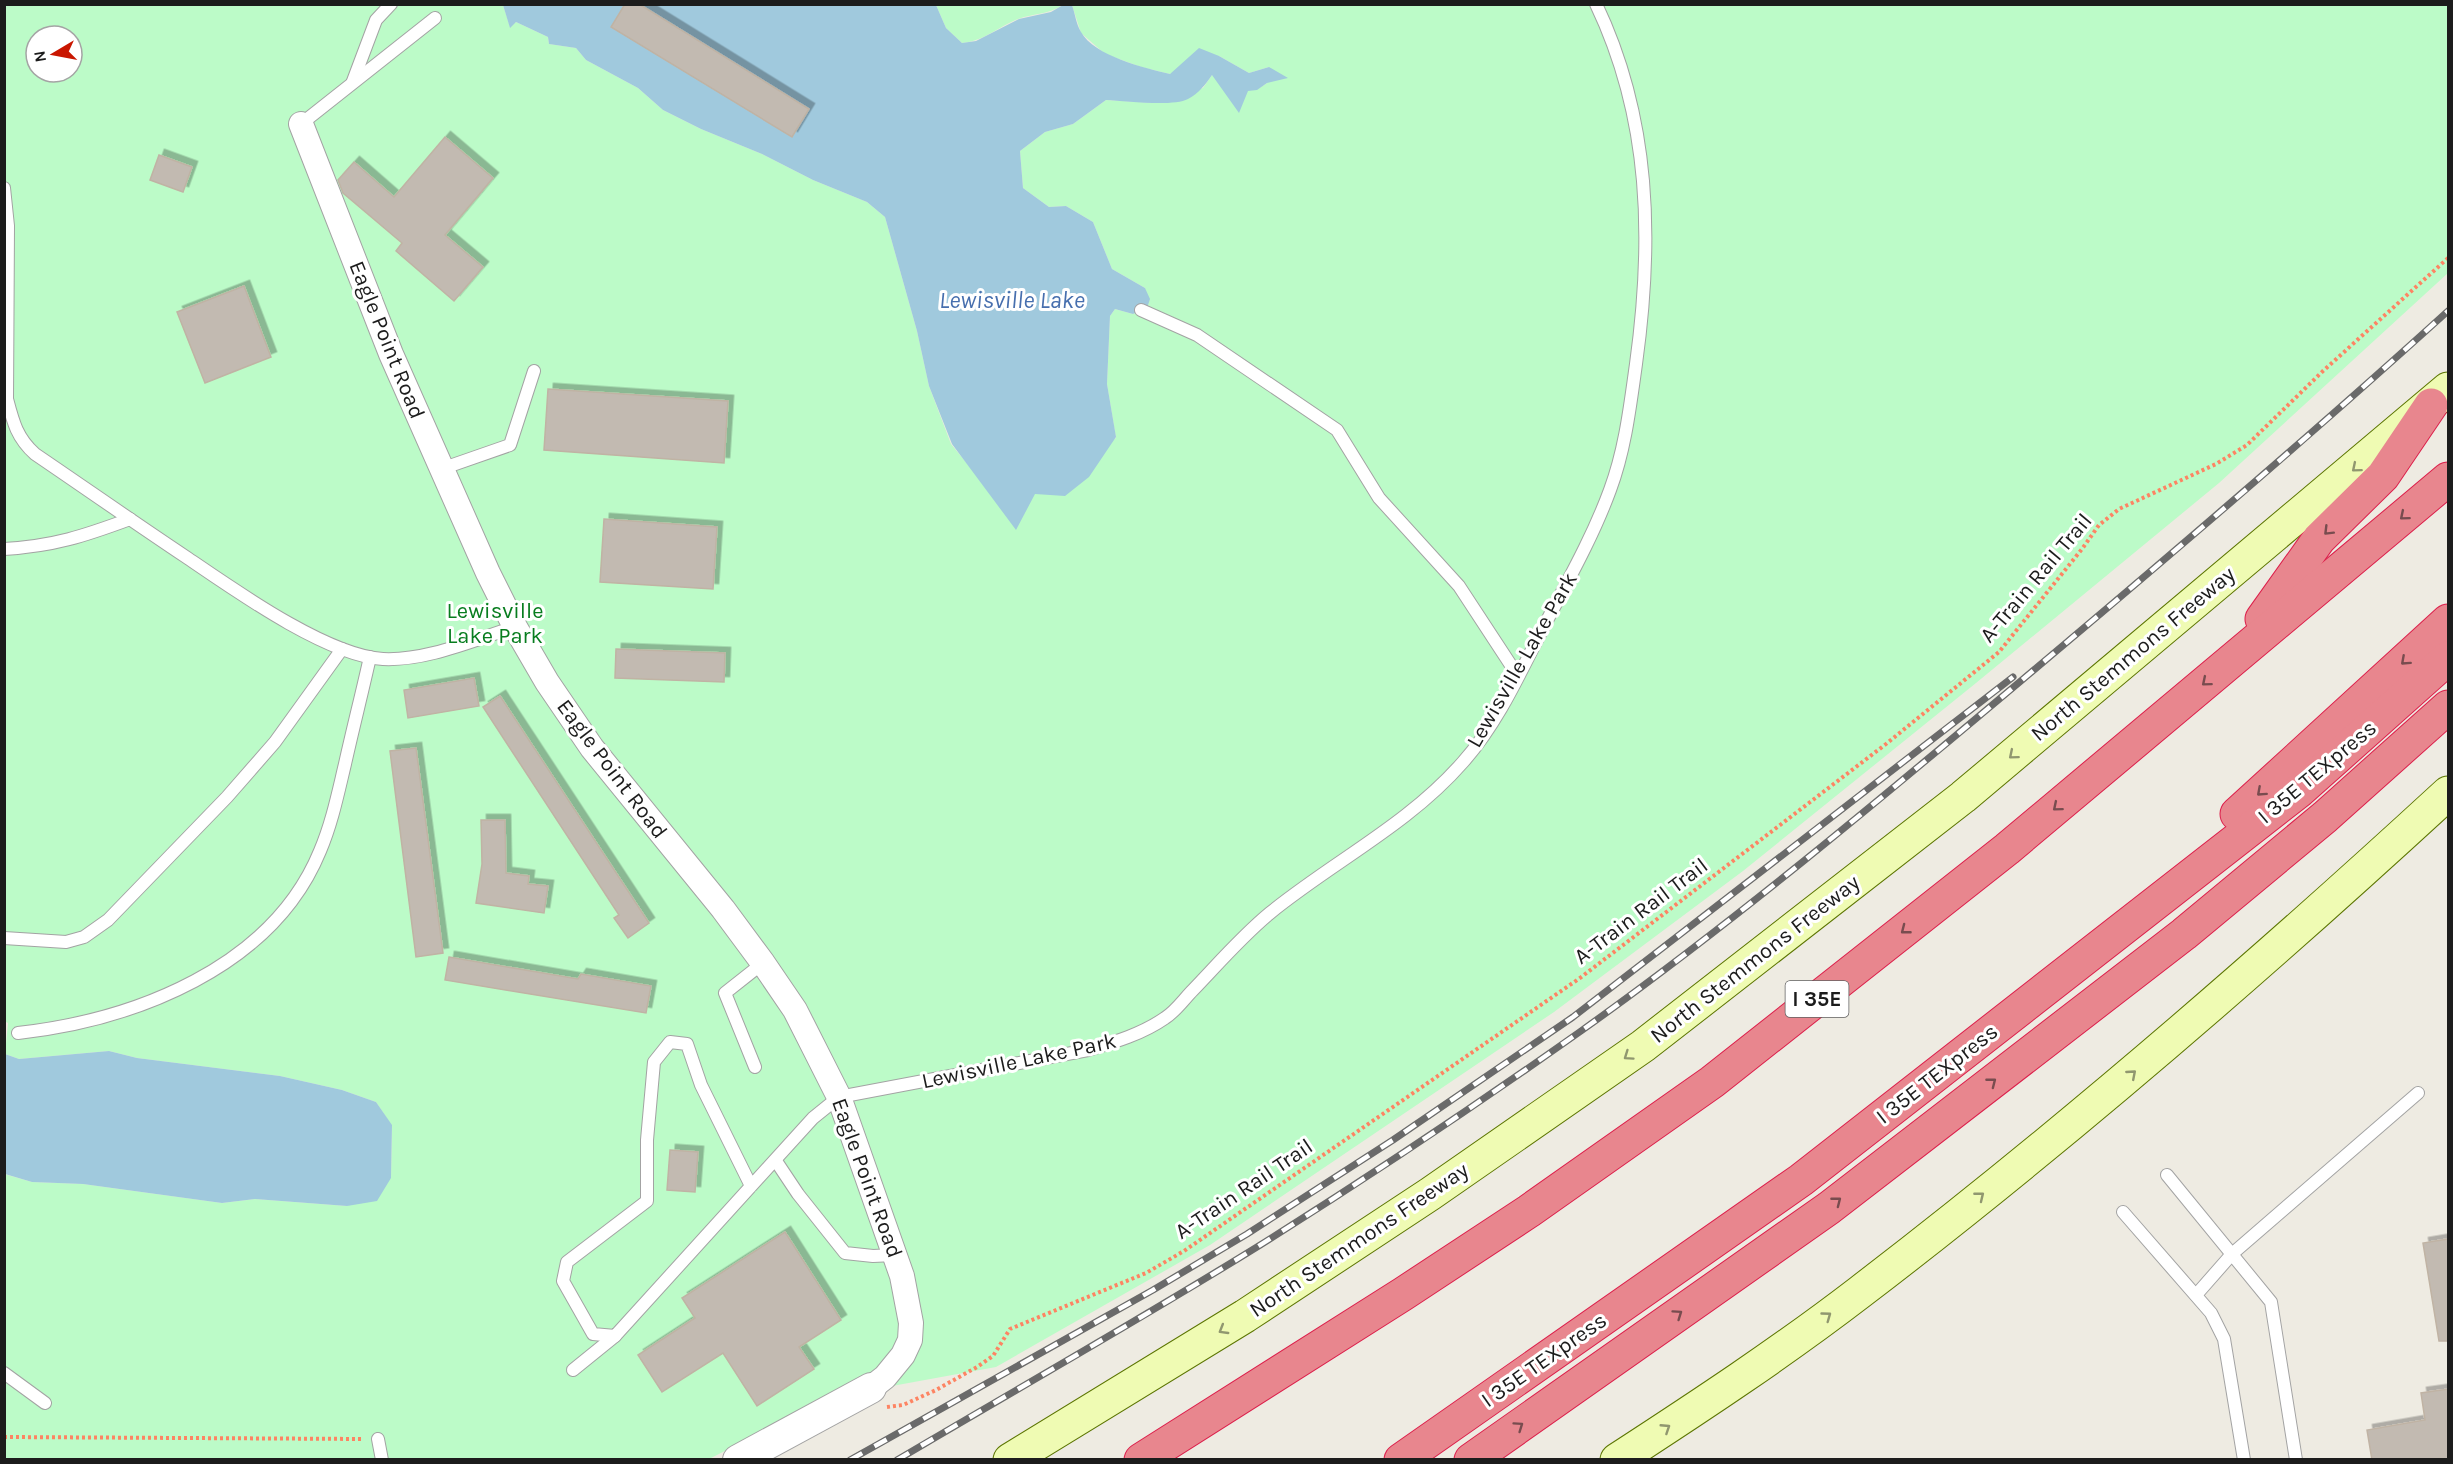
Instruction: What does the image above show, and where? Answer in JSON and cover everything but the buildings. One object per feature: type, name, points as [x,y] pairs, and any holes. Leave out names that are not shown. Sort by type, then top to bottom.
[{"type":"highway","points":[[2235,657],[2319,539],[2383,476],[2440,397]]},
{"type":"highway","name":"I 35E","points":[[1141,1460],[1403,1294],[1529,1211],[1712,1082],[2007,849],[2448,479]]},
{"type":"highway","points":[[2122,930],[2159,885],[2448,621]]},
{"type":"highway","name":"I 35E TEXpress","points":[[1401,1460],[1801,1180],[2299,790],[2448,658]]},
{"type":"highway","points":[[1471,1460],[1828,1208],[2184,934],[2325,817],[2448,707]]},
{"type":"main road","name":"North Stemmons Freeway","points":[[1010,1460],[1245,1316],[1430,1194],[1643,1046],[1963,797],[2440,397]]},
{"type":"main road","points":[[1617,1460],[1717,1395],[1859,1293],[1987,1191],[2124,1081],[2448,793]]},
{"type":"street","name":"Eagle Point Road","points":[[301,124],[391,354],[441,470],[515,627],[547,682],[592,748],[723,909],[763,963],[795,1010],[839,1097],[902,1276],[911,1323],[910,1340],[877,1397]]},
{"type":"street","points":[[738,1460],[877,1397]]},
{"type":"lane","points":[[352,82],[376,20],[390,4]]},
{"type":"lane","name":"Lewisville Lake Park","points":[[573,1370],[615,1336],[653,1297],[813,1118],[839,1097],[1088,1050],[1147,1029],[1168,1016],[1247,933],[1270,913],[1411,813],[1438,789],[1482,738],[1518,676],[1596,526],[1611,488],[1629,416],[1640,334],[1646,241],[1640,146],[1633,106],[1621,64],[1596,4]]},
{"type":"lane","points":[[301,124],[435,18]]},
{"type":"lane","points":[[4,188],[8,226],[6,371],[8,399],[13,424],[22,442],[35,454],[238,592],[296,626],[342,649],[382,659],[418,656],[515,627]]},
{"type":"lane","points":[[1141,310],[1197,335],[1336,430],[1379,498],[1459,586],[1518,676]]},
{"type":"lane","points":[[441,470],[510,445],[534,371]]},
{"type":"lane","points":[[4,549],[35,547],[74,540],[130,519]]},
{"type":"lane","points":[[4,938],[66,942],[84,937],[108,920],[227,797],[275,742],[342,649]]},
{"type":"lane","points":[[18,1033],[70,1025],[156,1001],[221,965],[252,941],[283,912],[320,853],[333,816],[370,657]]},
{"type":"lane","points":[[755,1067],[725,993],[763,963]]},
{"type":"lane","points":[[615,1336],[593,1334],[562,1281],[567,1262],[647,1201],[647,1140],[654,1062],[669,1042],[687,1044],[701,1085],[751,1186]]},
{"type":"lane","points":[[2196,1295],[2232,1254],[2418,1093]]},
{"type":"lane","points":[[776,1161],[798,1194],[845,1253],[873,1256],[894,1255]]},
{"type":"lane","points":[[2168,1174],[2271,1302],[2296,1460]]},
{"type":"lane","points":[[2123,1212],[2211,1313],[2224,1339],[2244,1460]]},
{"type":"lane","points":[[4,1373],[45,1403]]},
{"type":"lane","points":[[378,1439],[382,1460]]},
{"type":"path","name":"A-Train Rail Trail","points":[[877,1397],[903,1405],[936,1390],[993,1356],[1010,1329],[1146,1272],[1184,1251],[1580,978],[1887,744],[1999,652],[2099,525],[2119,509],[2216,464],[2247,445],[2323,371],[2448,258]]},
{"type":"path","points":[[4,1437],[378,1439]]},
{"type":"green space","name":"Lewisville Lake Park","points":[[5,5],[503,5],[510,27],[516,22],[548,37],[549,44],[576,48],[586,60],[638,88],[663,110],[701,129],[762,154],[813,180],[867,202],[885,217],[917,331],[929,386],[951,444],[983,483],[1035,494],[1116,438],[1107,384],[1110,316],[1115,309],[1133,314],[1147,308],[1145,288],[1112,269],[1093,222],[1066,206],[1049,207],[1023,188],[1020,151],[1045,132],[1073,124],[1106,100],[1155,103],[1203,88],[1212,75],[1240,88],[1253,89],[1267,83],[1269,67],[1249,73],[1219,56],[1170,74],[1141,67],[1105,54],[1081,33],[1072,5],[2448,5],[2448,273],[2219,483],[1743,871],[1554,1012],[1210,1245],[996,1367],[832,1397],[709,1459],[5,1459],[4,1174],[32,1182],[83,1184],[222,1203],[255,1199],[347,1206],[391,1178],[392,1126],[376,1102],[342,1090],[280,1076],[137,1058],[109,1051],[19,1059],[5,1054],[8,1023],[4,1021]]},
{"type":"green space","points":[[936,5],[1063,5],[1018,19],[984,37],[962,43],[946,28]]},
{"type":"water","name":"Lewisville Lake","points":[[503,5],[936,5],[946,28],[962,43],[976,41],[1019,19],[1051,12],[1063,5],[1072,5],[1079,29],[1088,40],[1097,48],[1121,60],[1170,74],[1199,48],[1249,73],[1269,67],[1288,78],[1267,83],[1257,90],[1248,91],[1239,113],[1212,75],[1195,94],[1181,101],[1160,103],[1106,100],[1073,124],[1045,132],[1020,151],[1023,188],[1049,207],[1066,206],[1093,222],[1112,269],[1145,288],[1150,299],[1147,308],[1133,314],[1115,309],[1110,316],[1107,384],[1116,437],[1089,477],[1065,496],[1035,494],[1016,530],[952,444],[929,386],[917,331],[885,217],[867,202],[813,180],[762,154],[701,129],[663,110],[638,88],[586,60],[576,48],[549,44],[548,37],[516,22],[510,28]]},
{"type":"water","points":[[109,1051],[137,1058],[280,1076],[342,1090],[376,1102],[392,1125],[391,1178],[377,1201],[347,1206],[255,1199],[222,1203],[83,1184],[32,1182],[5,1174],[5,1054],[19,1059]]},
{"type":"railway","points":[[897,1460],[1168,1301],[1298,1221],[1461,1114],[1638,990],[1805,860],[1968,725],[2237,497],[2448,311]]},
{"type":"railway","points":[[850,1460],[1153,1290],[1247,1234],[1393,1140],[1573,1017],[2013,677]]}]
